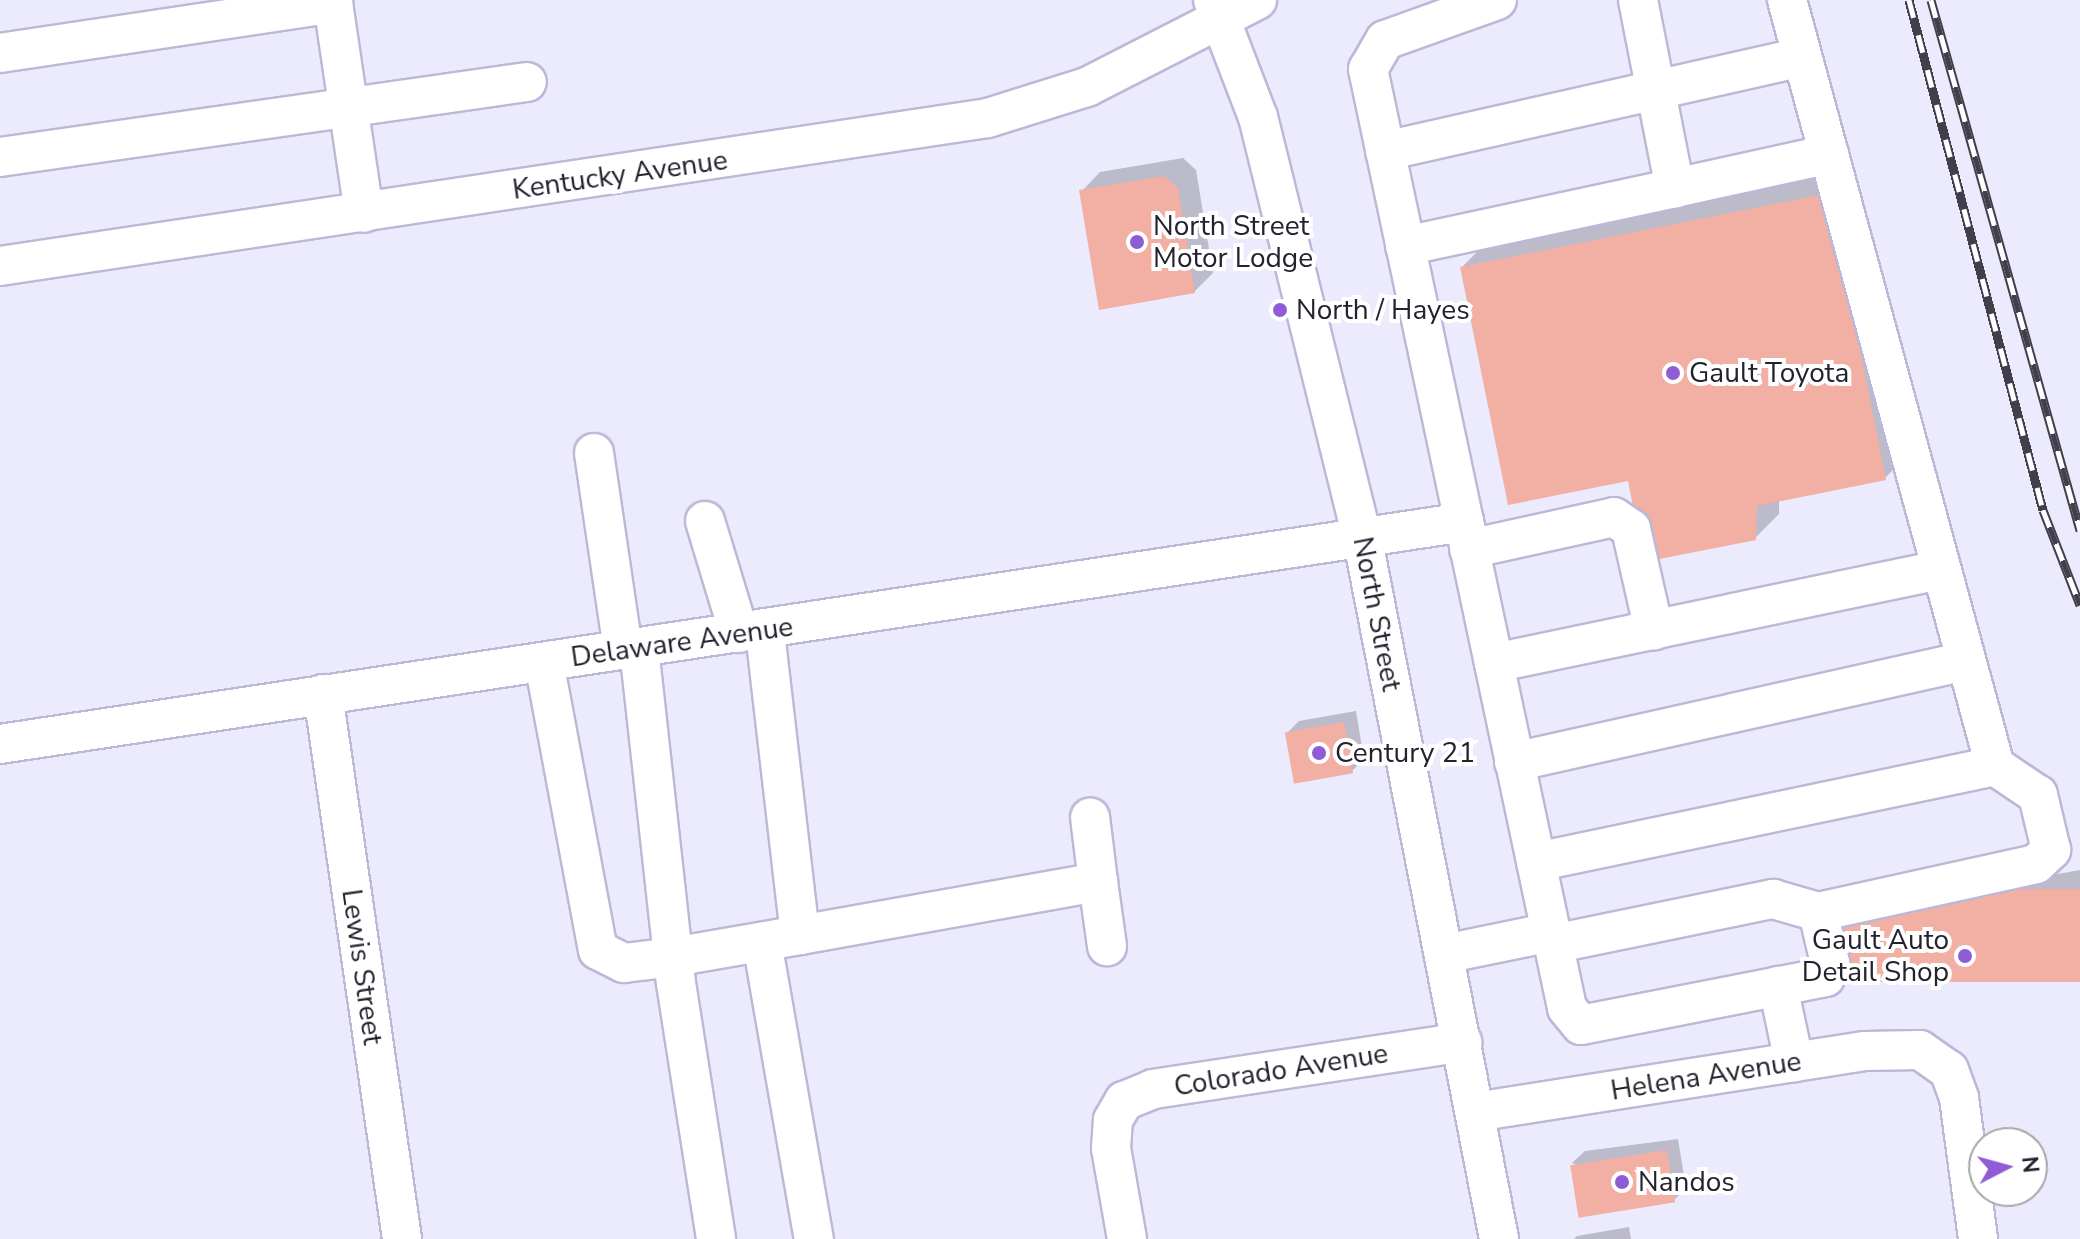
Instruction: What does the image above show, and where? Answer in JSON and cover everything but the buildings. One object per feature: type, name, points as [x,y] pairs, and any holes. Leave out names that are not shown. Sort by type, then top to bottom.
[{"type":"street","name":"Kentucky Avenue","points":[[0,266],[988,118],[1087,87],[1217,9],[1257,0]]},
{"type":"street","points":[[1497,0],[1385,40],[1368,69],[1567,1008],[1581,1025],[1825,977],[1830,963],[1818,912]]},
{"type":"street","points":[[1638,0],[1675,188]]},
{"type":"street","points":[[1444,954],[1773,899],[1818,912],[2036,864],[2051,850],[2038,795],[1995,766],[1787,0]]},
{"type":"street","points":[[0,53],[333,3],[364,213]]},
{"type":"street","name":"North Street","points":[[1217,9],[1258,117],[1363,541],[1499,1239]]},
{"type":"street","points":[[1385,151],[1802,57]]},
{"type":"street","points":[[0,157],[527,82]]},
{"type":"street","points":[[1405,246],[1829,154]]},
{"type":"street","points":[[594,453],[631,649],[716,1239]]},
{"type":"street","name":"Delaware Avenue","points":[[0,744],[1363,541],[1466,536],[1614,517],[1631,529],[1654,630]]},
{"type":"street","points":[[705,521],[752,632],[800,935]]},
{"type":"street","points":[[1494,663],[1941,570]]},
{"type":"street","points":[[1514,762],[1966,661]]},
{"type":"street","points":[[544,662],[598,950],[624,963],[762,942],[1098,882]]},
{"type":"street","name":"Lewis Street","points":[[323,694],[402,1239]]},
{"type":"street","points":[[1536,862],[1995,766]]},
{"type":"street","points":[[1090,817],[1107,946]]},
{"type":"street","points":[[762,942],[814,1239]]},
{"type":"street","points":[[1778,986],[1794,1062]]},
{"type":"street","name":"Colorado Avenue","points":[[1127,1239],[1111,1148],[1113,1120],[1124,1101],[1153,1089],[1462,1042]]},
{"type":"street","name":"Helena Avenue","points":[[1475,1112],[1865,1051],[1920,1050],[1937,1058],[1949,1070],[1959,1098],[1978,1239]]},
{"type":"railway","points":[[1909,0],[2043,510],[2080,605]]},
{"type":"railway","points":[[1931,0],[2080,530]]},
{"type":"place","name":"North Street Motor Lodge","points":[[1137,242]]},
{"type":"place","name":"North / Hayes","points":[[1280,310]]},
{"type":"place","name":"Gault Toyota","points":[[1673,373]]},
{"type":"place","name":"Century 21","points":[[1319,753]]},
{"type":"place","name":"Gault Auto Detail Shop","points":[[1965,956]]},
{"type":"place","name":"Nandos","points":[[1622,1182]]}]
